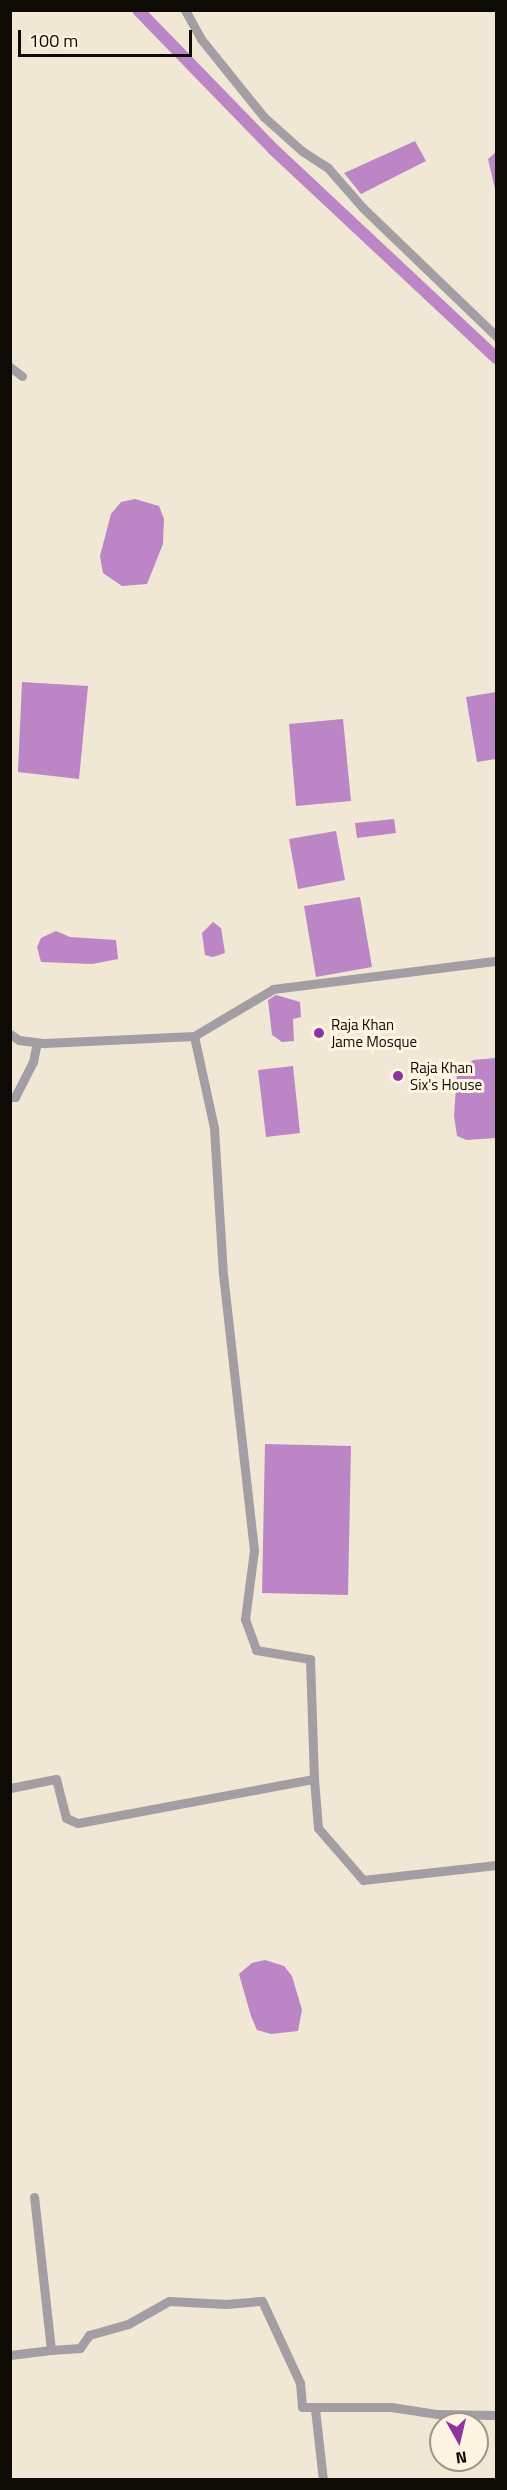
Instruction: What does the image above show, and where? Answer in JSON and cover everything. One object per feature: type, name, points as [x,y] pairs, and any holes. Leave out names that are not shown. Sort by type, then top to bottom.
[{"type":"street","points":[[184,10],[201,39],[264,117],[302,151],[328,168],[363,208],[496,336]]},
{"type":"street","points":[[10,367],[22,376]]},
{"type":"street","points":[[10,1034],[19,1040],[37,1042],[194,1036],[273,989],[496,961]]},
{"type":"street","points":[[194,1036],[214,1128],[223,1274],[254,1550],[245,1619],[256,1650],[310,1659],[318,1828],[363,1880],[496,1865]]},
{"type":"street","points":[[10,1098],[15,1097],[33,1062],[37,1042]]},
{"type":"street","points":[[10,1788],[56,1779],[66,1818],[78,1823],[314,1779]]},
{"type":"street","points":[[34,2197],[51,2350]]},
{"type":"street","points":[[10,2355],[80,2348],[89,2334],[128,2324],[169,2301],[226,2304],[262,2301],[300,2383],[302,2407],[315,2409],[391,2407],[437,2414],[496,2415]]},
{"type":"street","points":[[315,2409],[323,2480]]},
{"type":"shaded area","points":[[415,141],[426,161],[361,194],[344,173]]},
{"type":"shaded area","points":[[496,152],[496,193],[488,159]]},
{"type":"shaded area","points":[[135,499],[159,506],[164,519],[163,544],[147,584],[122,586],[103,573],[100,556],[111,514],[121,502]]},
{"type":"shaded area","points":[[22,682],[88,686],[79,779],[18,772]]},
{"type":"shaded area","points":[[496,692],[496,759],[477,762],[466,697]]},
{"type":"shaded area","points":[[343,719],[351,801],[296,806],[289,724]]},
{"type":"shaded area","points":[[394,819],[396,833],[357,838],[355,823]]},
{"type":"shaded area","points":[[336,831],[345,880],[298,889],[289,839]]},
{"type":"shaded area","points":[[360,897],[372,967],[316,977],[304,906]]},
{"type":"shaded area","points":[[213,922],[221,928],[225,953],[213,957],[205,955],[202,933]]},
{"type":"shaded area","points":[[56,931],[70,937],[116,940],[118,959],[92,964],[41,962],[37,947],[41,938]]},
{"type":"shaded area","points":[[276,995],[300,1002],[301,1017],[293,1019],[294,1041],[282,1042],[272,1035],[268,1000]]},
{"type":"shaded area","points":[[496,1058],[496,1138],[467,1140],[457,1136],[454,1116],[457,1073],[473,1060]]},
{"type":"shaded area","points":[[293,1066],[300,1133],[266,1137],[258,1070]]},
{"type":"shaded area","points":[[265,1444],[351,1446],[348,1595],[262,1593]]},
{"type":"shaded area","points":[[265,1960],[284,1966],[292,1976],[302,2010],[298,2031],[271,2034],[257,2030],[239,1974],[252,1963]]},
{"type":"waterway","points":[[138,10],[273,149],[496,358]]},
{"type":"place","name":"Raja Khan Jame Mosque","points":[[319,1033]]},
{"type":"place","name":"Raja Khan Six's House","points":[[398,1076]]}]
